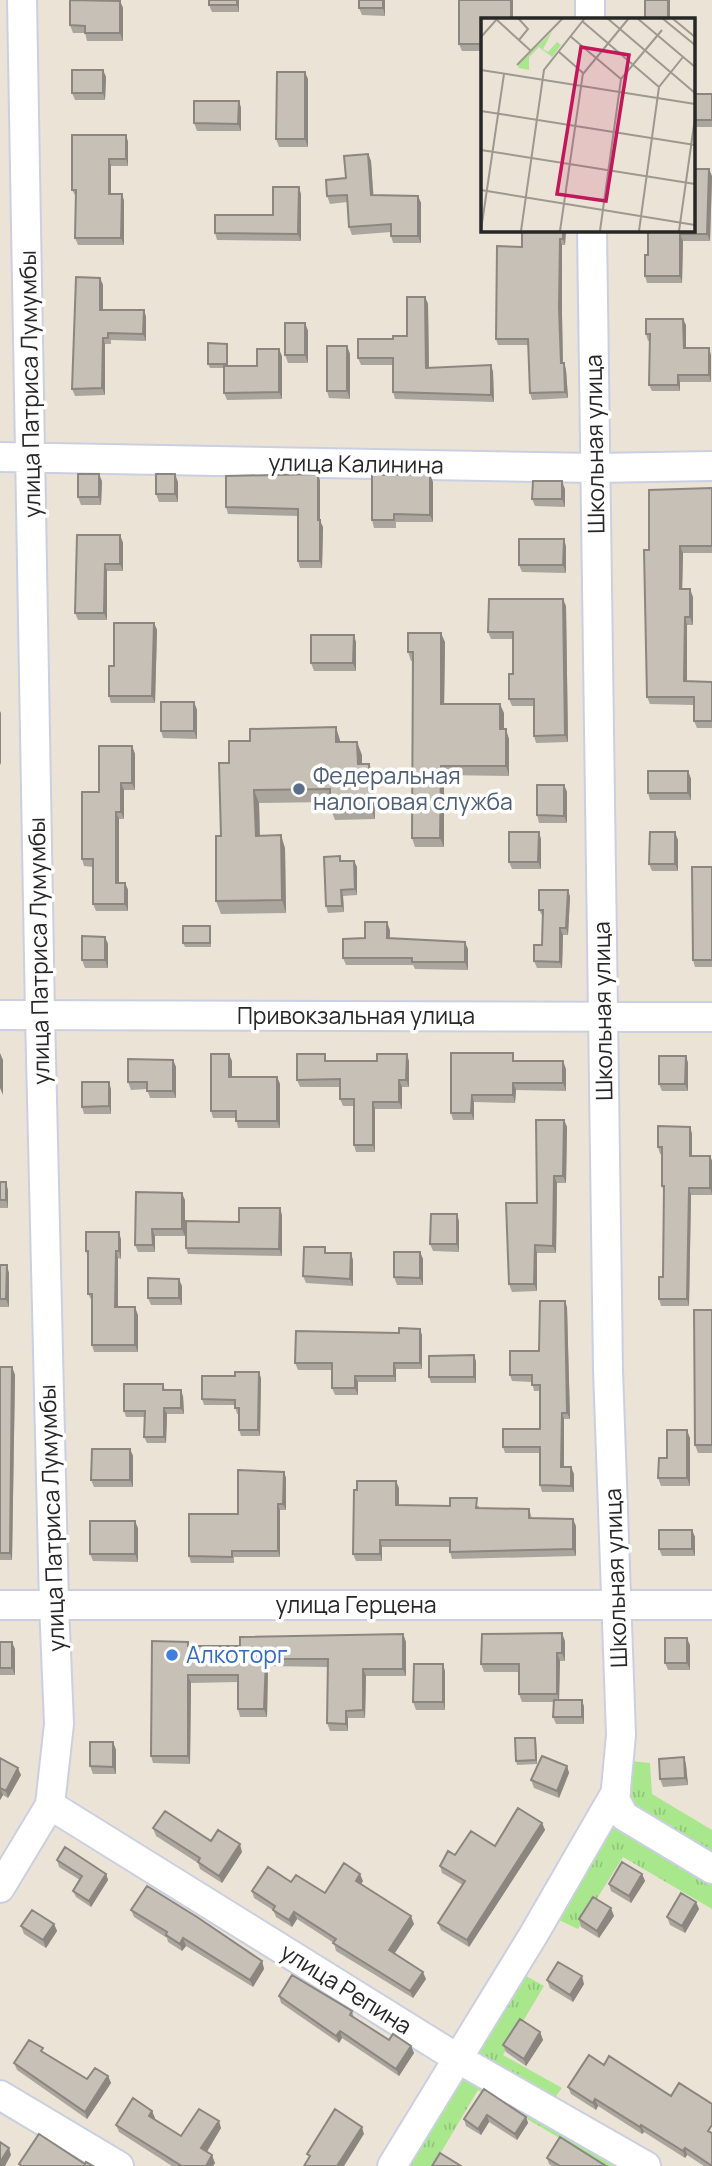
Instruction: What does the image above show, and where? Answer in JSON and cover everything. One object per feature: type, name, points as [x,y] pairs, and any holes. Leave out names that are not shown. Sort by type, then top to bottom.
[{"type":"street","name":"улица Патриса Лумумбы","points":[[0,1888],[50,1805],[59,1724],[40,1015],[22,0]]},
{"type":"street","points":[[590,0],[590,18]]},
{"type":"street","name":"Школьная улица","points":[[392,2166],[534,1934],[616,1792],[621,1735],[608,1370],[592,231]]},
{"type":"street","name":"улица Калинина","points":[[0,457],[595,468],[712,466]]},
{"type":"street","name":"Привокзальная улица","points":[[0,1015],[712,1017]]},
{"type":"street","name":"улица Герцена","points":[[0,1605],[712,1605]]},
{"type":"street","points":[[616,1792],[619,1809],[633,1822],[712,1869]]},
{"type":"street","name":"улица Репина","points":[[50,1805],[457,2058],[646,2166]]},
{"type":"street","points":[[0,2095],[119,2166]]},
{"type":"green space","points":[[629,1761],[650,1763],[652,1794],[712,1830],[712,1857],[636,1808],[628,1790]]},
{"type":"green space","points":[[618,1828],[712,1883],[712,1909],[623,1857],[578,1929],[559,1920],[552,1911],[607,1829]]},
{"type":"green space","points":[[519,1972],[544,1986],[503,2055],[562,2088],[551,2103],[478,2058],[476,2046]]},
{"type":"green space","points":[[465,2075],[628,2166],[607,2166],[478,2090],[433,2166],[403,2166],[454,2078]]},
{"type":"building","points":[[70,0],[120,1],[120,33],[85,33],[85,26],[70,25]]},
{"type":"building","points":[[209,0],[237,0],[237,5],[209,5]]},
{"type":"building","points":[[359,0],[383,0],[383,8],[359,8]]},
{"type":"building","points":[[459,0],[511,0],[511,18],[481,18],[481,44],[459,44]]},
{"type":"building","points":[[645,0],[668,0],[668,18],[645,18]]},
{"type":"building","points":[[72,70],[103,70],[103,93],[72,93]]},
{"type":"building","points":[[277,72],[305,72],[305,139],[276,139]]},
{"type":"building","points":[[694,94],[712,94],[712,120],[694,120]]},
{"type":"building","points":[[194,101],[239,101],[238,124],[194,123]]},
{"type":"building","points":[[72,135],[126,135],[126,159],[109,159],[109,194],[122,194],[121,238],[75,238],[76,190],[72,190]]},
{"type":"building","points":[[368,154],[371,195],[418,196],[418,236],[391,236],[391,224],[349,227],[347,195],[327,196],[326,180],[346,178],[344,156]]},
{"type":"building","points":[[694,169],[709,169],[707,234],[680,234],[680,276],[645,276],[645,255],[648,255],[648,231],[694,231]]},
{"type":"building","points":[[273,187],[299,187],[298,234],[215,233],[215,215],[273,215]]},
{"type":"building","points":[[522,231],[563,231],[563,239],[560,239],[559,308],[565,392],[530,393],[528,339],[496,339],[497,246],[522,247]]},
{"type":"building","points":[[76,277],[100,278],[100,310],[144,310],[143,334],[108,333],[108,338],[103,338],[102,388],[72,389]]},
{"type":"building","points":[[407,297],[425,297],[426,368],[491,365],[491,395],[393,392],[393,358],[358,358],[358,339],[393,339],[393,336],[407,336]]},
{"type":"building","points":[[646,319],[683,319],[684,348],[709,348],[709,375],[678,375],[678,385],[649,385],[650,334],[646,334]]},
{"type":"building","points":[[285,323],[305,323],[305,355],[285,355]]},
{"type":"building","points":[[208,343],[227,344],[227,364],[208,364]]},
{"type":"building","points":[[327,346],[347,346],[347,391],[327,391]]},
{"type":"building","points":[[257,349],[279,349],[279,392],[224,393],[224,366],[257,366]]},
{"type":"building","points":[[78,474],[99,474],[99,497],[78,497]]},
{"type":"building","points":[[156,474],[175,474],[175,494],[156,494]]},
{"type":"building","points":[[318,474],[320,561],[298,561],[298,509],[226,507],[226,476]]},
{"type":"building","points":[[430,474],[430,515],[394,514],[394,520],[372,520],[372,475]]},
{"type":"building","points":[[533,481],[562,481],[562,499],[532,499]]},
{"type":"building","points":[[712,488],[712,546],[680,546],[680,589],[690,589],[690,617],[685,617],[684,681],[712,682],[712,721],[694,721],[694,697],[647,697],[644,550],[649,550],[649,490]]},
{"type":"building","points":[[77,535],[120,535],[120,564],[105,564],[104,613],[75,613]]},
{"type":"building","points":[[519,539],[564,539],[563,565],[519,565]]},
{"type":"building","points":[[489,599],[563,599],[565,735],[534,736],[534,699],[509,699],[509,674],[513,674],[513,632],[488,632]]},
{"type":"building","points":[[114,623],[154,623],[152,696],[109,696],[109,666],[114,666]]},
{"type":"building","points":[[408,633],[441,633],[441,704],[500,704],[500,729],[506,729],[506,766],[441,766],[440,838],[412,838],[413,652],[408,652]]},
{"type":"building","points":[[311,635],[354,635],[353,663],[311,663]]},
{"type":"building","points":[[161,702],[194,702],[194,731],[161,731]]},
{"type":"building","points":[[336,727],[336,742],[357,742],[358,764],[369,764],[370,806],[330,807],[330,789],[254,790],[256,836],[281,835],[282,900],[216,901],[216,836],[221,836],[219,763],[229,763],[229,741],[250,741],[250,729]]},
{"type":"building","points":[[99,746],[132,746],[132,783],[121,783],[121,812],[116,812],[116,883],[125,883],[125,904],[93,904],[93,859],[82,859],[82,792],[99,792]]},
{"type":"building","points":[[648,771],[688,771],[688,793],[648,793]]},
{"type":"building","points":[[537,785],[564,785],[564,816],[537,815]]},
{"type":"building","points":[[509,832],[539,832],[538,862],[509,862]]},
{"type":"building","points":[[650,832],[675,832],[675,864],[649,864]]},
{"type":"building","points":[[340,856],[340,861],[354,861],[355,889],[341,890],[342,906],[326,906],[324,857]]},
{"type":"building","points":[[692,867],[712,867],[712,960],[693,960]]},
{"type":"building","points":[[539,890],[568,890],[566,928],[560,928],[560,962],[534,961],[534,945],[542,945],[543,910],[539,910]]},
{"type":"building","points":[[365,922],[387,922],[387,938],[465,942],[465,962],[412,962],[412,958],[343,958],[343,939],[365,938]]},
{"type":"building","points":[[183,926],[210,926],[210,943],[183,943]]},
{"type":"building","points":[[82,936],[105,937],[105,960],[82,960]]},
{"type":"building","points":[[451,1053],[513,1053],[513,1061],[563,1061],[563,1083],[513,1083],[513,1095],[472,1095],[471,1113],[451,1113]]},
{"type":"building","points":[[211,1054],[229,1054],[229,1077],[277,1077],[277,1121],[236,1121],[236,1111],[211,1111]]},
{"type":"building","points":[[297,1054],[325,1054],[325,1061],[377,1061],[377,1054],[407,1054],[406,1080],[399,1080],[399,1102],[373,1102],[373,1145],[354,1145],[354,1099],[340,1099],[340,1079],[297,1080]]},
{"type":"building","points":[[659,1056],[686,1056],[685,1084],[659,1084]]},
{"type":"building","points":[[128,1059],[173,1060],[173,1091],[147,1091],[147,1082],[128,1082]]},
{"type":"building","points":[[82,1082],[109,1082],[109,1106],[82,1107]]},
{"type":"building","points":[[536,1120],[564,1120],[563,1176],[554,1176],[553,1246],[535,1245],[534,1284],[509,1284],[506,1203],[537,1203]]},
{"type":"building","points":[[658,1126],[690,1127],[690,1156],[710,1156],[710,1188],[689,1188],[687,1299],[659,1299],[659,1277],[663,1277],[664,1186]]},
{"type":"building","points":[[0,1182],[6,1182],[6,1200],[0,1200]]},
{"type":"building","points":[[136,1192],[182,1193],[182,1229],[152,1229],[153,1245],[135,1245]]},
{"type":"building","points":[[239,1208],[280,1208],[279,1249],[186,1248],[186,1221],[239,1222]]},
{"type":"building","points":[[431,1214],[457,1214],[457,1244],[430,1244]]},
{"type":"building","points":[[86,1232],[119,1232],[115,1307],[135,1307],[135,1345],[92,1345],[92,1294],[88,1294]]},
{"type":"building","points":[[304,1247],[325,1247],[325,1253],[351,1253],[350,1279],[303,1276]]},
{"type":"building","points":[[394,1252],[420,1252],[420,1278],[394,1277]]},
{"type":"building","points":[[0,1265],[7,1265],[6,1299],[0,1299]]},
{"type":"building","points":[[148,1278],[179,1279],[179,1298],[148,1298]]},
{"type":"building","points":[[540,1301],[565,1301],[567,1413],[562,1413],[561,1467],[571,1467],[571,1486],[540,1485],[540,1447],[503,1447],[503,1429],[540,1429],[540,1385],[532,1385],[532,1375],[510,1375],[510,1351],[539,1351]]},
{"type":"building","points":[[694,1310],[712,1310],[712,1445],[695,1445]]},
{"type":"building","points":[[399,1328],[420,1329],[420,1363],[394,1363],[394,1376],[355,1376],[355,1388],[332,1388],[332,1363],[295,1363],[296,1331],[399,1333]]},
{"type":"building","points":[[474,1355],[474,1377],[429,1377],[429,1356]]},
{"type":"building","points":[[0,1367],[12,1367],[10,1553],[0,1553]]},
{"type":"building","points":[[235,1372],[259,1372],[258,1430],[239,1430],[239,1408],[235,1408],[235,1400],[202,1399],[202,1376],[235,1376]]},
{"type":"building","points":[[124,1384],[163,1384],[163,1390],[181,1390],[181,1408],[164,1408],[164,1437],[144,1437],[145,1411],[124,1411]]},
{"type":"building","points":[[667,1430],[687,1430],[687,1478],[658,1478],[659,1458],[667,1458]]},
{"type":"building","points":[[92,1449],[130,1449],[130,1480],[91,1480]]},
{"type":"building","points":[[238,1470],[284,1472],[283,1504],[278,1504],[278,1551],[232,1551],[232,1557],[189,1556],[189,1514],[238,1514]]},
{"type":"building","points":[[357,1481],[396,1481],[396,1505],[450,1506],[450,1498],[477,1498],[476,1508],[529,1509],[529,1518],[573,1519],[573,1549],[450,1552],[450,1540],[380,1540],[380,1554],[353,1554],[354,1490],[357,1490]]},
{"type":"building","points":[[90,1521],[135,1521],[135,1554],[90,1554]]},
{"type":"building","points":[[659,1530],[692,1530],[692,1549],[659,1549]]},
{"type":"building","points":[[562,1633],[562,1653],[557,1653],[557,1694],[519,1694],[519,1664],[481,1664],[482,1634]]},
{"type":"building","points":[[403,1634],[403,1669],[363,1669],[363,1710],[346,1711],[346,1724],[327,1723],[328,1659],[266,1659],[264,1709],[238,1709],[238,1675],[188,1675],[188,1756],[151,1756],[152,1641],[188,1642],[188,1646],[240,1646],[240,1637]]},
{"type":"building","points":[[665,1638],[687,1638],[687,1663],[665,1663]]},
{"type":"building","points":[[0,1642],[12,1642],[12,1668],[0,1668]]},
{"type":"building","points":[[414,1664],[443,1664],[443,1702],[413,1702]]},
{"type":"building","points":[[554,1700],[582,1700],[582,1717],[553,1717]]},
{"type":"building","points":[[515,1738],[535,1738],[536,1760],[516,1761]]},
{"type":"building","points":[[90,1742],[113,1742],[113,1767],[90,1766]]},
{"type":"building","points":[[542,1756],[567,1766],[557,1791],[531,1780]]},
{"type":"building","points":[[684,1757],[685,1778],[660,1779],[659,1759]]},
{"type":"building","points":[[0,1758],[18,1768],[6,1791],[0,1788]]},
{"type":"building","points":[[518,1808],[542,1823],[467,1940],[438,1923],[465,1881],[440,1866],[448,1851],[455,1855],[471,1831],[495,1846]]},
{"type":"building","points":[[165,1811],[211,1841],[218,1830],[240,1844],[219,1876],[198,1862],[200,1858],[153,1828]]},
{"type":"building","points":[[65,1847],[106,1874],[89,1901],[73,1891],[82,1876],[57,1860]]},
{"type":"building","points":[[622,1862],[642,1874],[629,1896],[609,1884]]},
{"type":"building","points":[[344,1863],[360,1874],[356,1881],[411,1916],[389,1950],[423,1972],[410,1991],[333,1943],[336,1939],[294,1912],[289,1920],[273,1910],[275,1906],[252,1891],[268,1867],[291,1882],[296,1875],[325,1893]]},
{"type":"building","points":[[147,1886],[262,1961],[250,1980],[183,1938],[180,1944],[166,1935],[167,1932],[131,1910]]},
{"type":"building","points":[[681,1893],[696,1902],[682,1926],[667,1917]]},
{"type":"building","points":[[593,1897],[611,1908],[597,1931],[579,1919]]},
{"type":"building","points":[[32,1910],[54,1924],[43,1940],[21,1926]]},
{"type":"building","points":[[558,1962],[582,1976],[570,1995],[547,1980]]},
{"type":"building","points":[[292,1975],[352,2011],[350,2015],[389,2040],[393,2034],[411,2046],[396,2069],[340,2031],[336,2036],[279,1996]]},
{"type":"building","points":[[520,2019],[540,2032],[524,2059],[503,2045]]},
{"type":"building","points":[[29,2040],[43,2048],[41,2051],[87,2079],[95,2068],[108,2076],[85,2112],[14,2063]]},
{"type":"building","points":[[589,2055],[604,2065],[609,2056],[671,2096],[679,2083],[712,2104],[712,2125],[708,2131],[712,2133],[712,2166],[685,2148],[683,2151],[595,2099],[593,2103],[568,2087]]},
{"type":"building","points":[[484,2089],[526,2117],[515,2134],[487,2115],[478,2129],[464,2119]]},
{"type":"building","points":[[133,2098],[152,2111],[149,2116],[181,2136],[199,2109],[219,2121],[201,2148],[212,2155],[206,2166],[179,2166],[116,2125]]},
{"type":"building","points":[[335,2109],[362,2127],[337,2166],[304,2166],[310,2156],[307,2154]]},
{"type":"building","points":[[39,2134],[85,2164],[86,2162],[93,2166],[22,2166],[19,2164]]},
{"type":"building","points":[[560,2137],[606,2166],[560,2166],[547,2158]]},
{"type":"building","points":[[0,2142],[9,2148],[0,2162]]},
{"type":"building","points":[[440,2153],[461,2166],[432,2166]]},
{"type":"place","name":"Федеральная налоговая служба","points":[[299,789]]},
{"type":"place","name":"Алкоторг","points":[[172,1655]]}]
